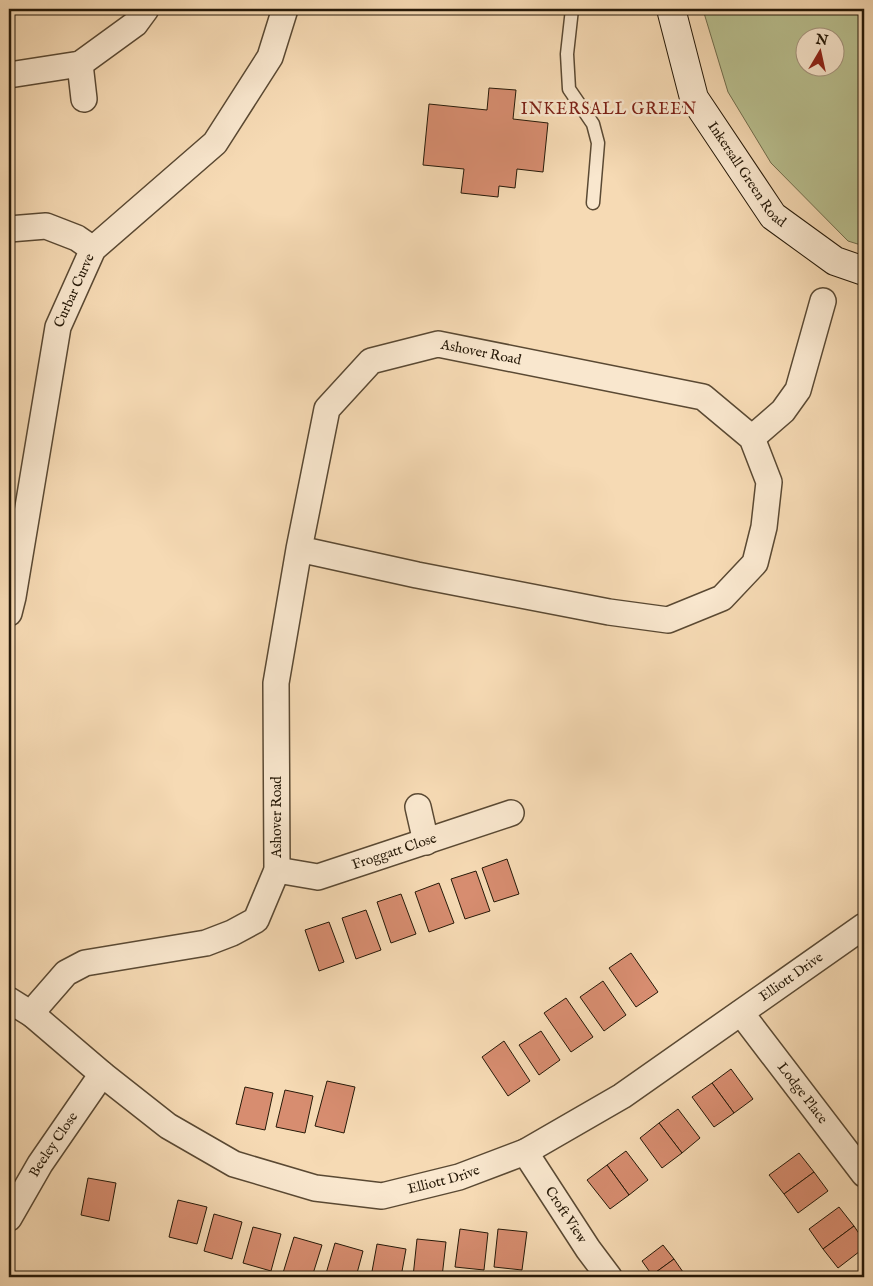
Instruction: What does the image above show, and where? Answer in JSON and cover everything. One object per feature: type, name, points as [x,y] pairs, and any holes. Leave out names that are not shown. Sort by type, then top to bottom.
[{"type":"street","points":[[9,75],[80,64],[135,24],[146,9]]},
{"type":"street","name":"Curbar Curve","points":[[10,602],[58,327],[93,249],[215,143],[270,57],[285,9]]},
{"type":"street","name":"Inkersall Green Road","points":[[671,9],[694,98],[774,216],[835,261],[864,271]]},
{"type":"street","points":[[80,64],[84,99]]},
{"type":"street","points":[[9,229],[46,226],[77,238],[93,249]]},
{"type":"street","points":[[752,438],[783,411],[798,390],[823,301]]},
{"type":"street","name":"Ashover Road","points":[[33,1015],[39,1004],[66,973],[85,963],[206,943],[232,933],[256,920],[277,870],[276,683],[299,549],[327,409],[371,361],[438,344],[703,396],[752,438],[769,482],[764,527],[754,564],[722,598],[668,620],[609,612],[416,575],[299,549]]},
{"type":"street","points":[[418,807],[426,842]]},
{"type":"street","name":"Froggatt Close","points":[[277,870],[318,877],[511,813]]},
{"type":"street","name":"Elliott Drive","points":[[9,1000],[33,1015],[102,1074],[168,1126],[234,1164],[315,1188],[382,1196],[459,1178],[525,1152],[622,1096],[864,926]]},
{"type":"street","name":"Lodge Place","points":[[741,1013],[864,1174]]},
{"type":"street","name":"Beeley Close","points":[[9,1218],[19,1192],[102,1074]]},
{"type":"street","name":"Croft View","points":[[525,1152],[588,1249],[609,1277]]},
{"type":"lane","points":[[572,9],[567,54],[569,89],[593,124],[598,143],[592,203]]},
{"type":"green space","points":[[705,9],[864,9],[864,246],[848,241],[771,163],[728,92],[704,13]]},
{"type":"building","points":[[489,88],[516,90],[513,119],[548,123],[543,172],[517,169],[515,188],[499,186],[498,197],[461,193],[464,169],[423,165],[429,104],[487,110]]},
{"type":"building","points":[[507,859],[519,894],[494,902],[482,868]]},
{"type":"building","points":[[476,871],[490,911],[465,919],[451,879]]},
{"type":"building","points":[[439,883],[454,923],[429,932],[415,892]]},
{"type":"building","points":[[401,894],[416,934],[391,943],[377,902]]},
{"type":"building","points":[[366,910],[381,950],[356,959],[342,918]]},
{"type":"building","points":[[329,922],[344,962],[319,971],[305,930]]},
{"type":"building","points":[[631,953],[658,992],[636,1007],[609,968]]},
{"type":"building","points":[[603,981],[626,1015],[604,1031],[580,997]]},
{"type":"building","points":[[566,998],[593,1037],[571,1052],[544,1013]]},
{"type":"building","points":[[541,1031],[560,1060],[539,1075],[519,1045]]},
{"type":"building","points":[[504,1041],[530,1081],[508,1096],[482,1057]]},
{"type":"building","points":[[731,1069],[753,1099],[734,1113],[712,1083]]},
{"type":"building","points":[[327,1081],[355,1087],[344,1133],[315,1126]]},
{"type":"building","points":[[712,1083],[734,1113],[714,1127],[692,1097]]},
{"type":"building","points":[[245,1087],[273,1093],[265,1130],[236,1124]]},
{"type":"building","points":[[285,1090],[313,1096],[305,1133],[276,1127]]},
{"type":"building","points":[[678,1109],[700,1138],[682,1153],[659,1123]]},
{"type":"building","points":[[659,1123],[682,1153],[662,1168],[640,1138]]},
{"type":"building","points":[[626,1151],[648,1180],[629,1195],[607,1165]]},
{"type":"building","points":[[799,1153],[814,1172],[784,1194],[769,1175]]},
{"type":"building","points":[[607,1165],[629,1195],[610,1209],[587,1180]]},
{"type":"building","points":[[814,1172],[828,1191],[798,1213],[784,1194]]},
{"type":"building","points":[[88,1178],[116,1183],[109,1221],[81,1215]]},
{"type":"building","points":[[178,1200],[207,1207],[197,1244],[169,1237]]},
{"type":"building","points":[[839,1207],[854,1226],[823,1249],[809,1229]]},
{"type":"building","points":[[214,1214],[242,1222],[232,1259],[204,1251]]},
{"type":"building","points":[[854,1226],[864,1241],[864,1248],[838,1268],[823,1249]]},
{"type":"building","points":[[253,1227],[281,1234],[271,1271],[243,1263]]},
{"type":"building","points":[[460,1229],[488,1233],[484,1270],[455,1267]]},
{"type":"building","points":[[498,1229],[527,1232],[522,1270],[494,1267]]},
{"type":"building","points":[[294,1237],[322,1245],[312,1277],[296,1277],[283,1273]]},
{"type":"building","points":[[417,1239],[446,1242],[442,1277],[413,1277]]},
{"type":"building","points":[[335,1243],[363,1251],[356,1277],[325,1277]]},
{"type":"building","points":[[377,1244],[406,1249],[401,1277],[371,1277]]},
{"type":"building","points":[[663,1245],[674,1259],[652,1275],[642,1261]]},
{"type":"building","points":[[674,1259],[683,1272],[676,1277],[654,1277],[652,1275]]},
{"type":"district","name":"INKERSALL GREEN","points":[[609,110]]}]
